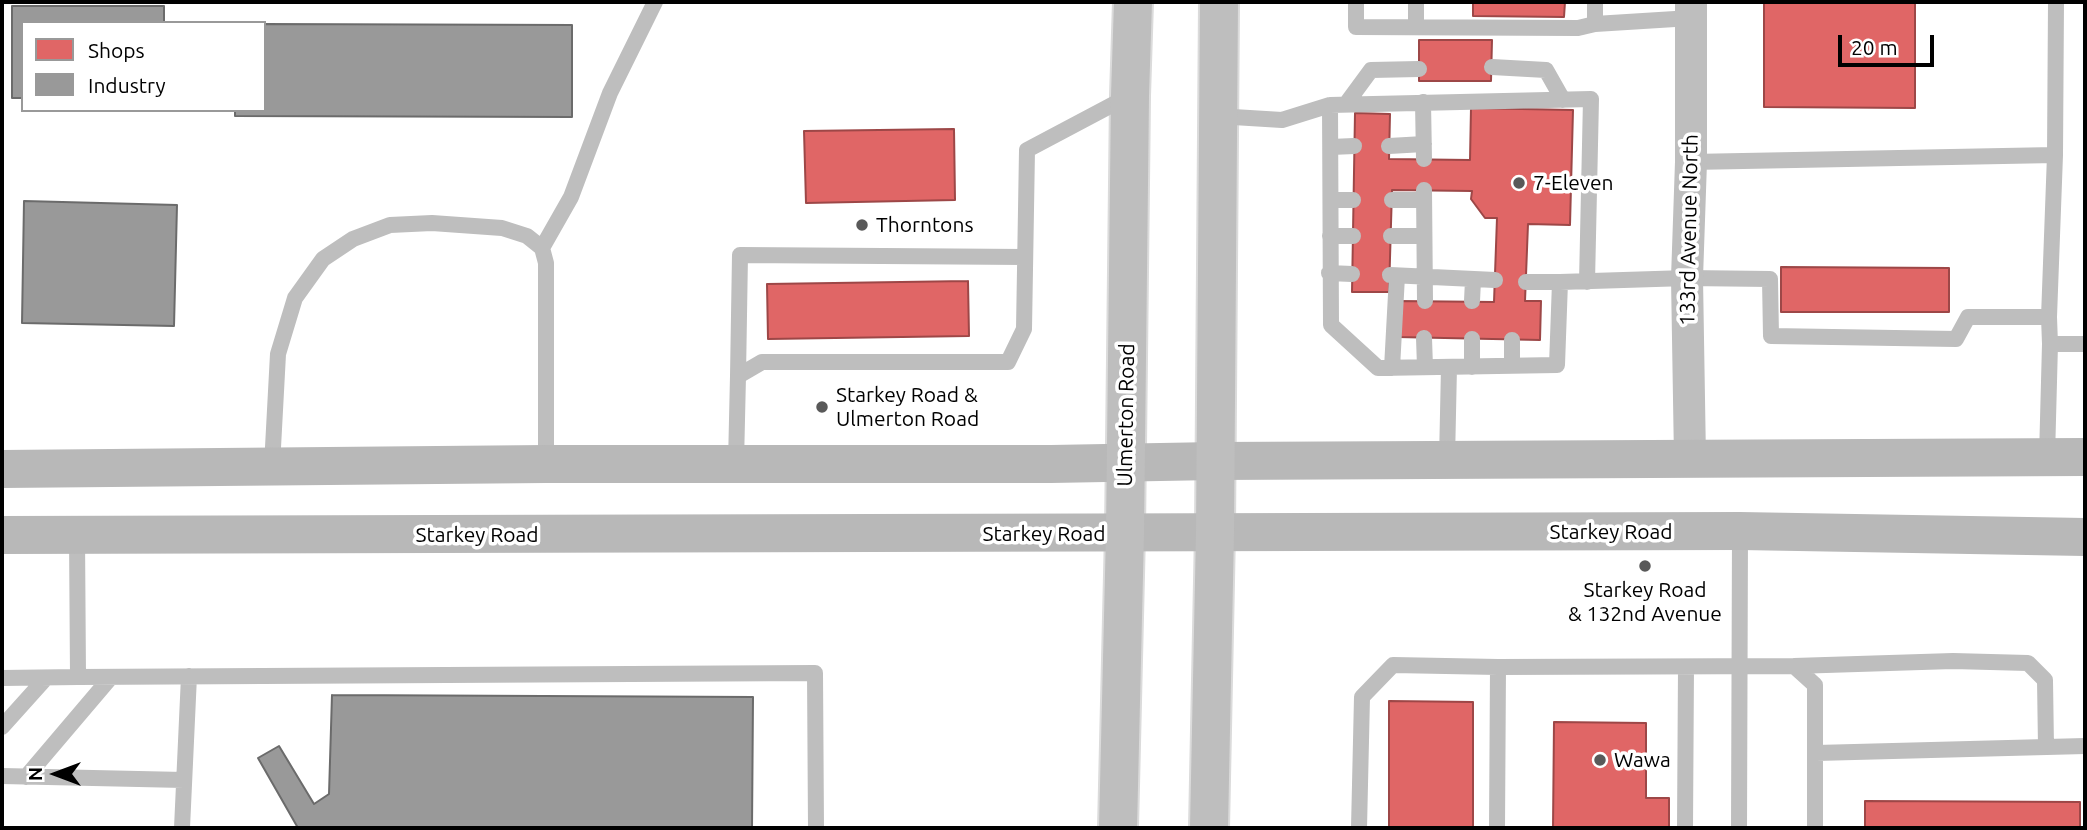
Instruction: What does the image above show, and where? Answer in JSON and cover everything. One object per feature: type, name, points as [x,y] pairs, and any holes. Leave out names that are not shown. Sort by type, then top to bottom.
[{"type":"main road","name":"Ulmerton Road","points":[[1118,828],[1125,533],[1129,96],[1133,2]]},
{"type":"main road","points":[[1209,828],[1215,532],[1219,2]]},
{"type":"main road","points":[[2,469],[2085,457]]},
{"type":"main road","name":"Starkey Road","points":[[2,535],[1740,531],[2085,537]]},
{"type":"street","name":"133rd Avenue North","points":[[1690,459],[1687,278],[1691,162],[1691,10]]},
{"type":"lane","points":[[542,248],[570,197],[610,93],[655,2]]},
{"type":"lane","points":[[1356,2],[1356,27],[1578,28],[1691,10]]},
{"type":"lane","points":[[1416,2],[1416,27]]},
{"type":"lane","points":[[1595,2],[1595,24]]},
{"type":"lane","points":[[2047,457],[2056,2]]},
{"type":"lane","points":[[1492,67],[1546,70],[1563,100]]},
{"type":"lane","points":[[1419,69],[1371,70],[1338,105],[1331,147],[1331,325],[1378,368],[1557,365],[1560,282]]},
{"type":"lane","points":[[738,376],[762,362],[1008,362],[1024,329],[1027,150],[1129,96]]},
{"type":"lane","points":[[1217,116],[1282,120],[1338,105],[1591,99],[1587,282]]},
{"type":"lane","points":[[1389,146],[1424,152],[1423,102]]},
{"type":"lane","points":[[1331,147],[1354,146]]},
{"type":"lane","points":[[1691,162],[2055,155]]},
{"type":"lane","points":[[1392,201],[1424,195],[1425,301]]},
{"type":"lane","points":[[1332,201],[1353,200]]},
{"type":"lane","points":[[272,466],[278,354],[295,299],[323,259],[353,239],[390,225],[432,223],[502,228],[527,236],[542,248],[546,263],[546,464]]},
{"type":"lane","points":[[1330,236],[1353,236]]},
{"type":"lane","points":[[1391,236],[1424,236]]},
{"type":"lane","points":[[736,463],[740,255],[1025,257]]},
{"type":"lane","points":[[1329,273],[1352,274]]},
{"type":"lane","points":[[1392,368],[1393,276],[1494,281]]},
{"type":"lane","points":[[1472,301],[1473,279]]},
{"type":"lane","points":[[1526,282],[1770,279],[1771,336],[1956,339],[1968,317],[2049,317]]},
{"type":"lane","points":[[1424,338],[1425,367]]},
{"type":"lane","points":[[1472,339],[1472,367]]},
{"type":"lane","points":[[1512,340],[1512,365]]},
{"type":"lane","points":[[2050,344],[2085,344]]},
{"type":"lane","points":[[1447,460],[1449,367]]},
{"type":"lane","points":[[1739,828],[1740,531]]},
{"type":"lane","points":[[77,535],[78,677]]},
{"type":"lane","points":[[1359,828],[1362,697],[1393,665],[1740,667],[1953,661],[2028,663],[2045,680],[2046,747]]},
{"type":"lane","points":[[1794,666],[1815,685],[1815,828]]},
{"type":"lane","points":[[1497,828],[1498,667]]},
{"type":"lane","points":[[1685,828],[1686,667]]},
{"type":"lane","points":[[2,678],[815,673],[816,828]]},
{"type":"lane","points":[[182,828],[190,676]]},
{"type":"lane","points":[[26,777],[111,677]]},
{"type":"lane","points":[[2,727],[46,678]]},
{"type":"lane","points":[[1816,753],[2085,746]]},
{"type":"lane","points":[[2,776],[184,780]]},
{"type":"building: Shops","points":[[1473,2],[1565,2],[1564,17],[1473,16]]},
{"type":"building: Shops","points":[[1764,2],[1915,2],[1915,108],[1764,107]]},
{"type":"building: Shops","points":[[1419,40],[1492,40],[1491,81],[1419,81]]},
{"type":"building: Shops","points":[[1471,108],[1573,110],[1570,225],[1528,224],[1525,301],[1541,301],[1540,340],[1397,337],[1398,301],[1494,302],[1497,218],[1485,218],[1471,199],[1472,191],[1392,190],[1389,292],[1352,292],[1355,113],[1390,114],[1389,159],[1470,160]]},
{"type":"building: Shops","points":[[954,129],[955,200],[806,203],[804,131]]},
{"type":"building: Shops","points":[[1781,267],[1949,268],[1949,312],[1781,312]]},
{"type":"building: Shops","points":[[968,281],[969,336],[768,339],[767,284]]},
{"type":"building: Shops","points":[[1389,701],[1473,702],[1473,828],[1389,828]]},
{"type":"building: Shops","name":"Wawa","points":[[1554,722],[1646,723],[1646,798],[1669,798],[1669,828],[1553,828]]},
{"type":"building: Shops","points":[[1865,801],[2080,802],[2080,828],[1865,828]]},
{"type":"building: Industry","points":[[12,6],[164,6],[164,21],[21,21],[21,98],[12,98]]},
{"type":"building: Industry","points":[[266,24],[572,25],[572,117],[235,116],[235,112],[266,112]]},
{"type":"building: Industry","points":[[24,201],[177,205],[174,326],[22,323]]},
{"type":"building: Industry","points":[[332,695],[753,697],[752,828],[298,828],[258,758],[279,746],[314,804],[329,794]]},
{"type":"place","name":"7-Eleven","points":[[1519,183]]},
{"type":"place","name":"Thorntons","points":[[862,225]]},
{"type":"place","name":"Starkey Road & Ulmerton Road","points":[[822,407]]},
{"type":"place","name":"Starkey Road & 132nd Avenue","points":[[1645,566]]},
{"type":"place","name":"Wawa","points":[[1600,760]]}]
